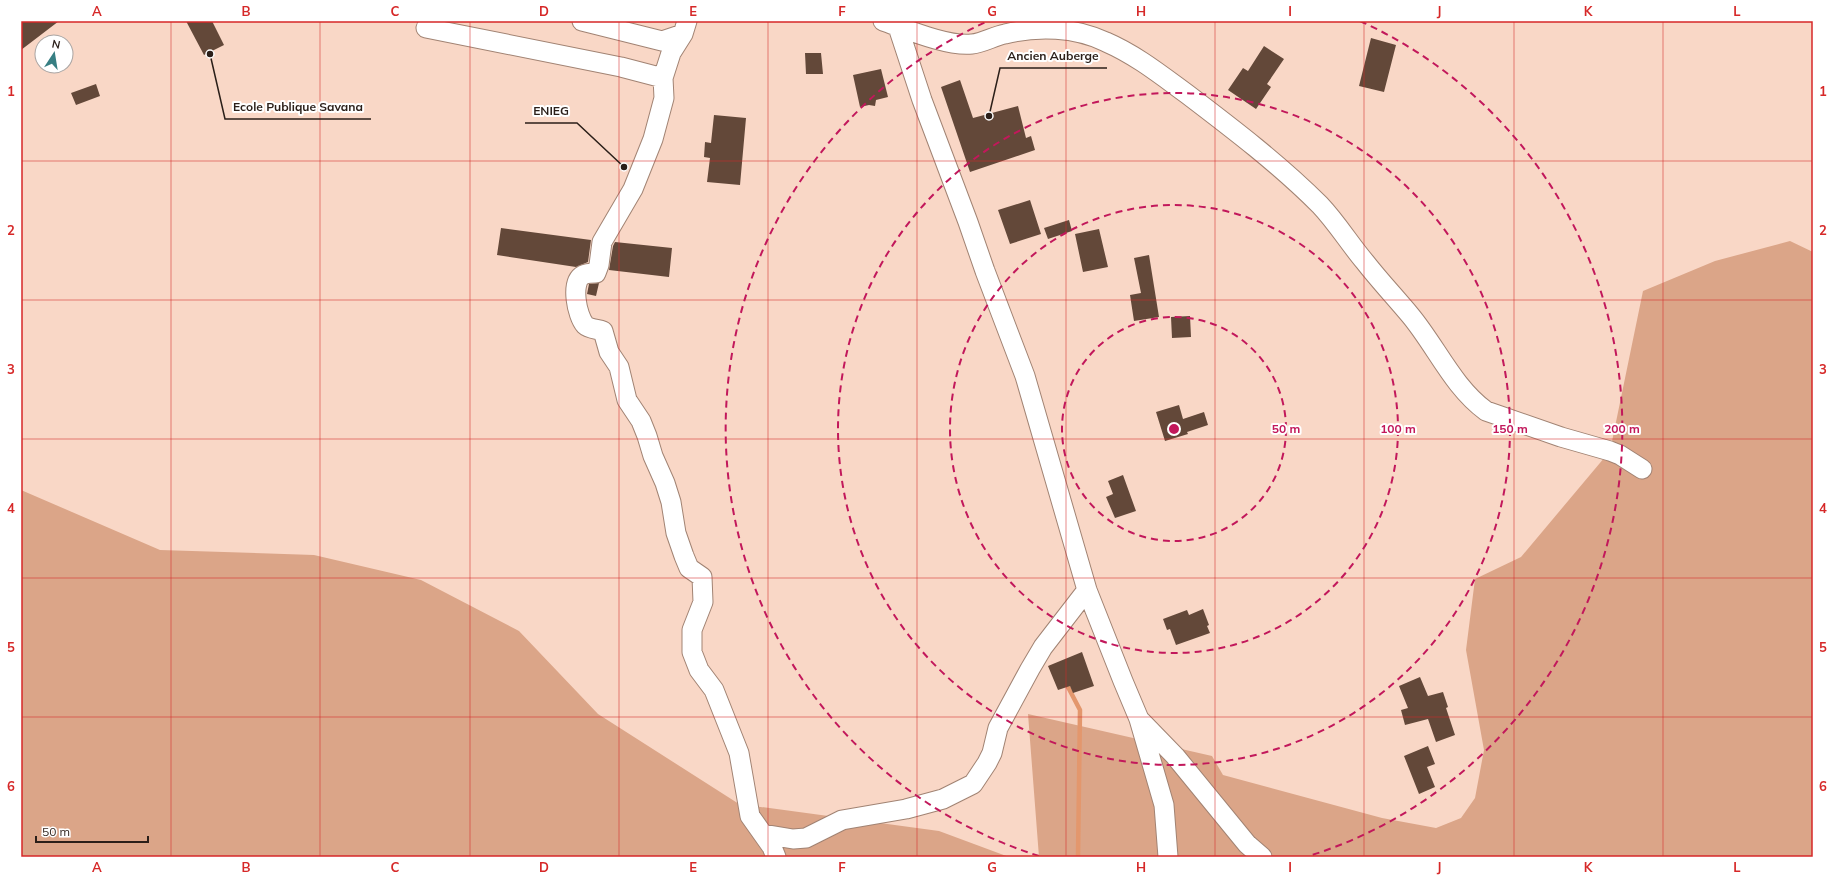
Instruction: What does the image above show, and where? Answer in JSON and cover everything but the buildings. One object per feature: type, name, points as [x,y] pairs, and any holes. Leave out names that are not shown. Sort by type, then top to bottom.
[{"type":"street","points":[[582,21],[662,41],[685,27]]},
{"type":"street","points":[[893,23],[944,41],[972,44],[1003,34],[1026,30],[1050,29],[1080,32],[1127,52],[1236,132],[1294,180],[1321,206],[1337,224],[1366,265],[1416,322],[1464,390],[1479,406],[1486,411],[1561,437],[1610,451],[1620,455],[1642,469]]},
{"type":"street","points":[[893,23],[968,222],[987,277],[1026,376],[1070,535],[1087,590],[1123,682],[1140,719],[1164,805],[1168,857]]},
{"type":"street","points":[[685,27],[671,53],[663,78],[664,98],[653,139],[633,189],[602,242],[599,265],[596,272],[583,275],[577,282],[575,289],[576,300],[584,324],[588,327],[603,331],[609,352],[620,367],[627,400],[641,421],[647,436],[652,456],[665,483],[671,502],[676,533],[684,556],[689,568],[702,577],[703,602],[692,630],[692,652],[699,670],[714,690],[739,753],[750,816],[772,847],[776,857]]},
{"type":"street","points":[[426,28],[621,67],[663,78]]},
{"type":"street","points":[[763,834],[793,839],[806,838],[846,819],[906,809],[943,799],[973,784],[992,753],[998,728],[1030,669],[1043,647],[1087,590]]},
{"type":"street","points":[[1140,719],[1175,756],[1247,844],[1262,857]]},
{"type":"shaded area","points":[[1790,241],[1813,252],[1813,857],[1039,857],[1028,714],[1212,756],[1223,775],[1382,818],[1436,828],[1461,818],[1475,798],[1484,750],[1466,650],[1475,579],[1521,557],[1610,451],[1643,291],[1715,261]]},
{"type":"shaded area","points":[[21,490],[160,550],[314,555],[421,580],[519,631],[598,714],[739,804],[939,831],[1009,857],[21,857]]},
{"type":"waterway","points":[[1068,687],[1080,710],[1078,857]]},
{"type":"place","name":"Ecole Publique Savana","points":[[210,54]]},
{"type":"place","name":"Ancien Auberge","points":[[989,116]]},
{"type":"place","name":"ENIEG","points":[[624,167]]}]
